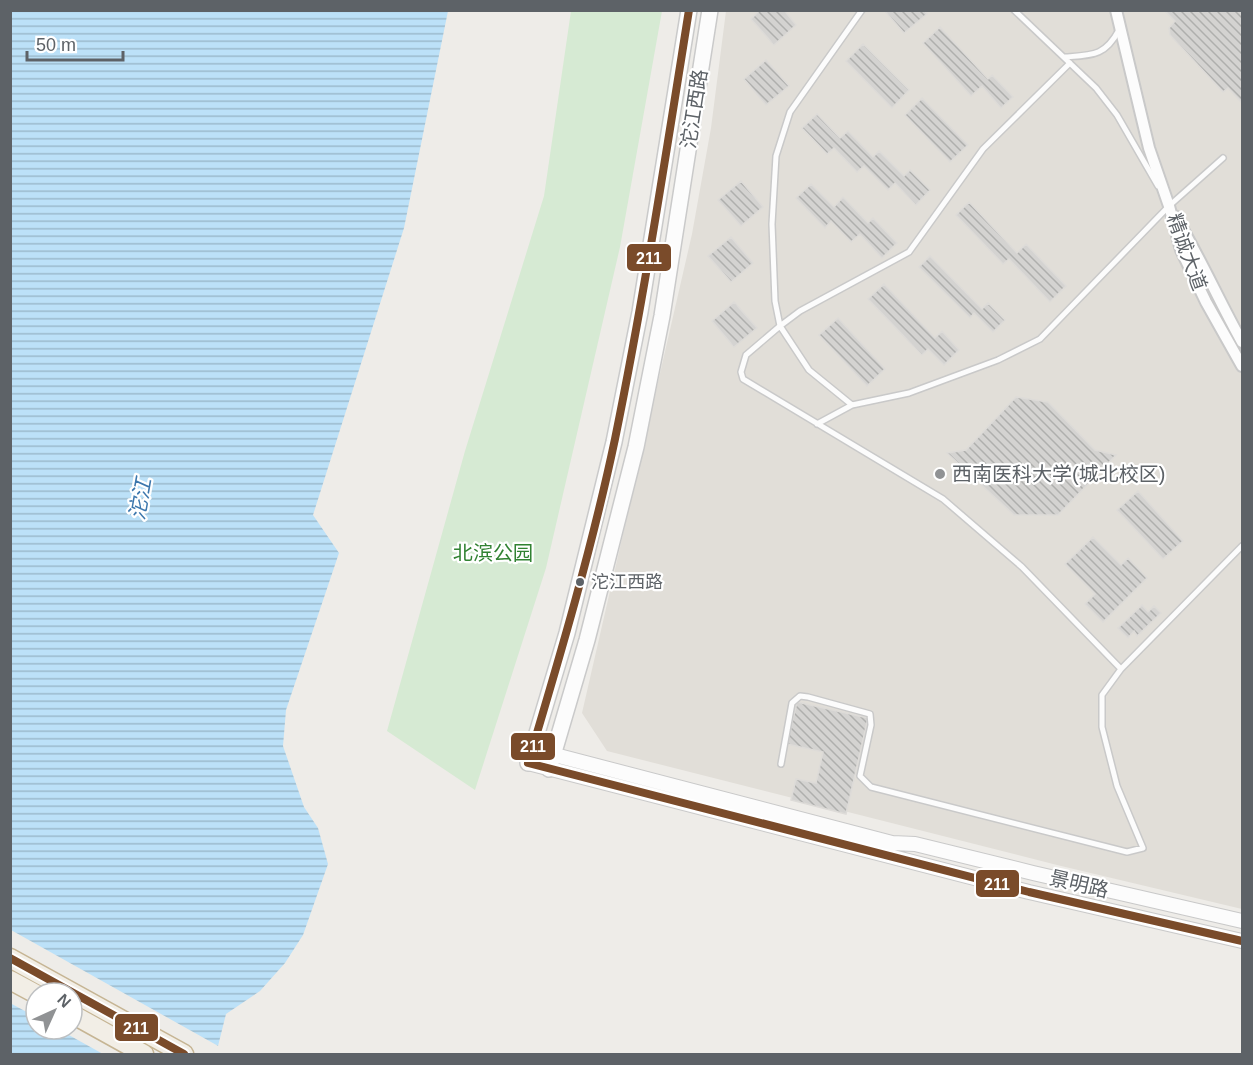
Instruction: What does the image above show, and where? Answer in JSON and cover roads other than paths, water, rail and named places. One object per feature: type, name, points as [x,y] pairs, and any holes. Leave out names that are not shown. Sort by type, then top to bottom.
[{"type":"highway","points":[[10,958],[184,1054]]},
{"type":"highway","points":[[10,980],[24,988]]},
{"type":"highway","points":[[84,1021],[144,1054]]},
{"type":"main road","name":"沱江西路","points":[[530,756],[567,633],[617,431],[640,312],[689,10]]},
{"type":"main road","name":"沱江西路","points":[[551,762],[587,640],[636,447],[662,316],[710,10]]},
{"type":"street","points":[[1116,10],[1149,148],[1169,206]]},
{"type":"street","name":"精诚大道","points":[[1169,206],[1192,243],[1242,342]]},
{"type":"street","name":"精诚大道","points":[[1169,206],[1181,250],[1206,302],[1242,366]]},
{"type":"street","name":"景明路","points":[[530,756],[1029,892],[1242,941]]},
{"type":"street","name":"景明路","points":[[551,762],[892,843],[915,844],[1242,921]]},
{"type":"lane","points":[[852,405],[809,370],[780,326],[775,301],[772,224],[777,156],[790,112],[862,10]]},
{"type":"lane","points":[[1014,10],[1096,88],[1117,115],[1169,206]]},
{"type":"lane","points":[[1065,57],[1100,53],[1111,45],[1120,28]]},
{"type":"lane","points":[[1070,63],[983,149],[909,252],[800,311],[746,354],[741,372],[743,380],[943,498],[1022,567],[1121,669]]},
{"type":"lane","points":[[817,424],[852,405],[909,393],[998,360],[1040,339],[1169,206],[1223,158]]},
{"type":"lane","points":[[782,764],[792,703],[800,696],[808,697],[870,714],[871,725],[860,776],[871,787],[1127,852],[1143,848],[1117,786],[1102,727],[1102,695],[1121,669],[1242,546]]},
{"type":"water","name":"沱江","points":[[10,11],[448,11],[404,228],[313,515],[339,553],[286,710],[283,746],[304,807],[318,828],[328,864],[303,935],[285,963],[260,991],[226,1014],[216,1054],[11,1054]]},
{"type":"place","name":"西南医科大学(城北校区)","points":[[940,474]]},
{"type":"place","name":"沱江西路","points":[[580,582]]},
{"type":"park label","name":"北滨公园","points":[[493,553]]}]
